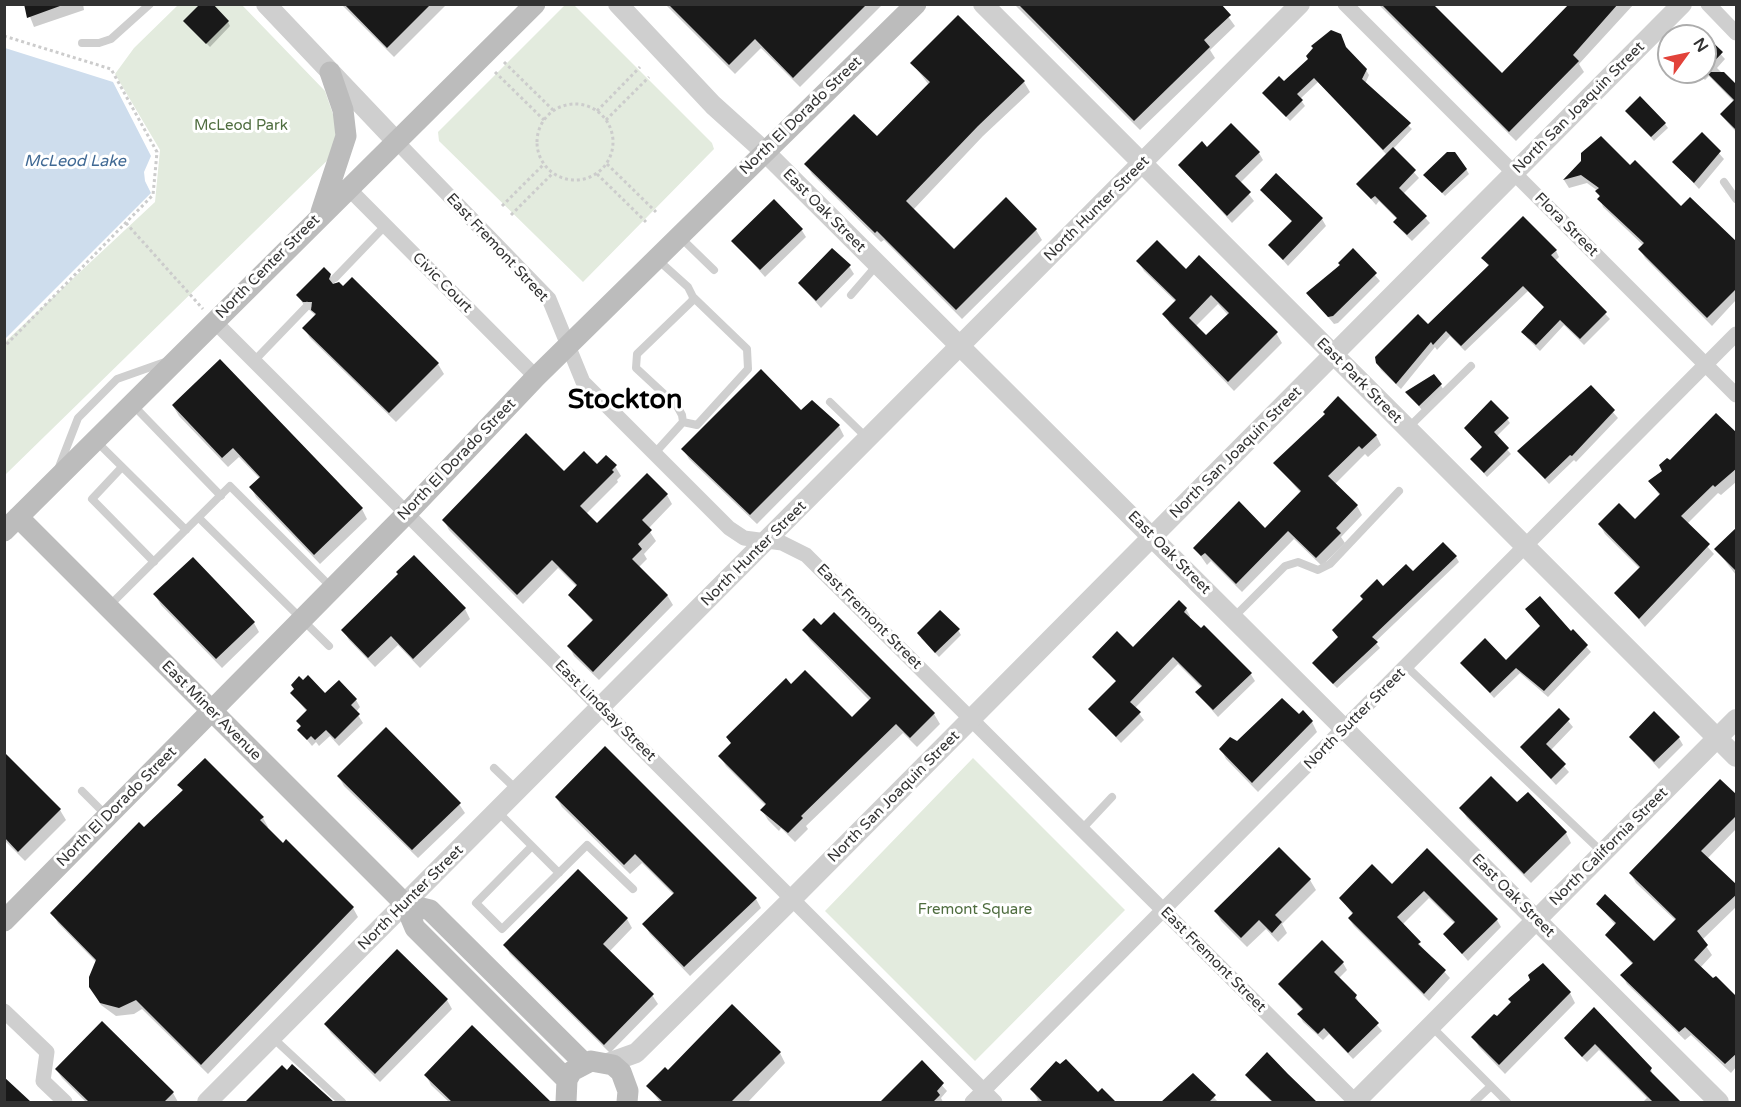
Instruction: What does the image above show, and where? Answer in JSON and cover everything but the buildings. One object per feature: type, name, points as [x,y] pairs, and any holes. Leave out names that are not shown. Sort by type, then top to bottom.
[{"type":"main road","name":"North Center Street","points":[[11,524],[535,4]]},
{"type":"main road","name":"North El Dorado Street","points":[[4,921],[333,589],[537,377],[913,6]]},
{"type":"main road","points":[[320,216],[346,136],[343,110],[330,72]]},
{"type":"main road","name":"East Miner Avenue","points":[[11,524],[108,608],[405,904],[415,928],[567,1080]]},
{"type":"main road","name":"East Miner Avenue","points":[[405,904],[432,912],[584,1063]]},
{"type":"main road","points":[[566,1102],[567,1080],[572,1071],[591,1061],[608,1063],[621,1072],[626,1081],[627,1102]]},
{"type":"street","points":[[266,4],[396,141]]},
{"type":"street","name":"East Oak Street","points":[[618,4],[713,105],[764,151],[961,346],[1719,1102]]},
{"type":"street","name":"East Park Street","points":[[983,4],[1737,757]]},
{"type":"street","name":"North Hunter Street","points":[[211,1101],[1300,4]]},
{"type":"street","name":"Flora Street","points":[[1345,4],[1737,395]]},
{"type":"street","name":"North San Joaquin Street","points":[[608,1063],[636,1053],[1682,4]]},
{"type":"street","points":[[1708,4],[1737,33]]},
{"type":"street","name":"East Fremont Street","points":[[396,141],[549,299],[583,382],[654,454],[729,528],[744,538],[767,540],[790,546],[806,555],[1355,1102]]},
{"type":"street","name":"Civic Court","points":[[348,188],[537,377]]},
{"type":"street","name":"East Lindsay Street","points":[[214,321],[995,1102]]},
{"type":"street","name":"North Sutter Street","points":[[972,1102],[1737,334]]},
{"type":"street","name":"North California Street","points":[[1355,1102],[1737,719]]},
{"type":"street","points":[[4,1011],[47,1052],[43,1081],[65,1102]]},
{"type":"street","name":"North San Joaquin Street","points":[[626,1081],[636,1053]]},
{"type":"lane","points":[[82,43],[99,43],[111,39],[125,29],[150,4]]},
{"type":"lane","points":[[1724,182],[1737,199]]},
{"type":"lane","points":[[335,278],[386,226]]},
{"type":"lane","points":[[679,236],[714,270]]},
{"type":"lane","points":[[656,258],[688,287],[693,297],[747,349],[748,369],[697,425],[683,422]]},
{"type":"lane","points":[[851,295],[878,264]]},
{"type":"lane","points":[[683,422],[677,406],[636,368],[636,360],[637,354],[693,297]]},
{"type":"lane","points":[[254,360],[307,306]]},
{"type":"lane","points":[[52,484],[78,417],[117,380],[178,357]]},
{"type":"lane","points":[[1407,429],[1471,366]]},
{"type":"lane","points":[[830,402],[868,439]]},
{"type":"lane","points":[[131,404],[221,496]]},
{"type":"lane","points":[[654,454],[683,422]]},
{"type":"lane","points":[[95,440],[186,530]]},
{"type":"lane","points":[[122,467],[92,500],[154,562]]},
{"type":"lane","points":[[108,608],[230,486],[333,589]]},
{"type":"lane","points":[[1233,618],[1285,566],[1298,562],[1318,570],[1330,564],[1399,491]]},
{"type":"lane","points":[[199,518],[329,646]]},
{"type":"lane","points":[[1407,667],[1603,853]]},
{"type":"lane","points":[[494,768],[518,791]]},
{"type":"lane","points":[[82,792],[108,817]]},
{"type":"lane","points":[[1082,829],[1112,797]]},
{"type":"lane","points":[[498,812],[559,873]]},
{"type":"lane","points":[[532,846],[476,903],[502,929],[587,845],[633,889]]},
{"type":"lane","points":[[1431,1026],[1507,1102]]},
{"type":"lane","points":[[273,1037],[342,1102]]},
{"type":"lane","points":[[1474,1102],[1491,1086]]},
{"type":"path","points":[[4,36],[111,69],[157,152],[153,195],[4,347]]},
{"type":"path","points":[[504,62],[553,110]]},
{"type":"path","points":[[597,111],[640,67]]},
{"type":"path","points":[[495,72],[544,120]]},
{"type":"path","points":[[606,120],[649,76]]},
{"type":"path","points":[[577,104],[597,111],[606,120],[612,132],[614,144],[607,164],[597,174],[574,180],[554,173],[544,164],[537,142],[544,120],[553,110],[577,104]]},
{"type":"path","points":[[502,206],[544,164]]},
{"type":"path","points":[[607,164],[656,212]]},
{"type":"path","points":[[511,215],[554,173]]},
{"type":"path","points":[[597,174],[646,222]]},
{"type":"path","points":[[126,223],[214,321]]},
{"type":"green space","name":"McLeod Park","points":[[178,5],[242,5],[325,91],[336,123],[337,151],[5,475],[5,342],[155,202],[160,150],[115,74],[134,48]]},
{"type":"green space","points":[[565,5],[574,5],[712,143],[714,149],[583,282],[439,141],[438,132]]},
{"type":"green space","name":"Fremont Square","points":[[973,758],[1125,910],[975,1061],[825,911]]},
{"type":"water","name":"McLeod Lake","points":[[5,48],[113,82],[151,156],[144,172],[145,181],[151,193],[5,339]]},
{"type":"district","name":"Stockton","points":[[625,401]]}]
